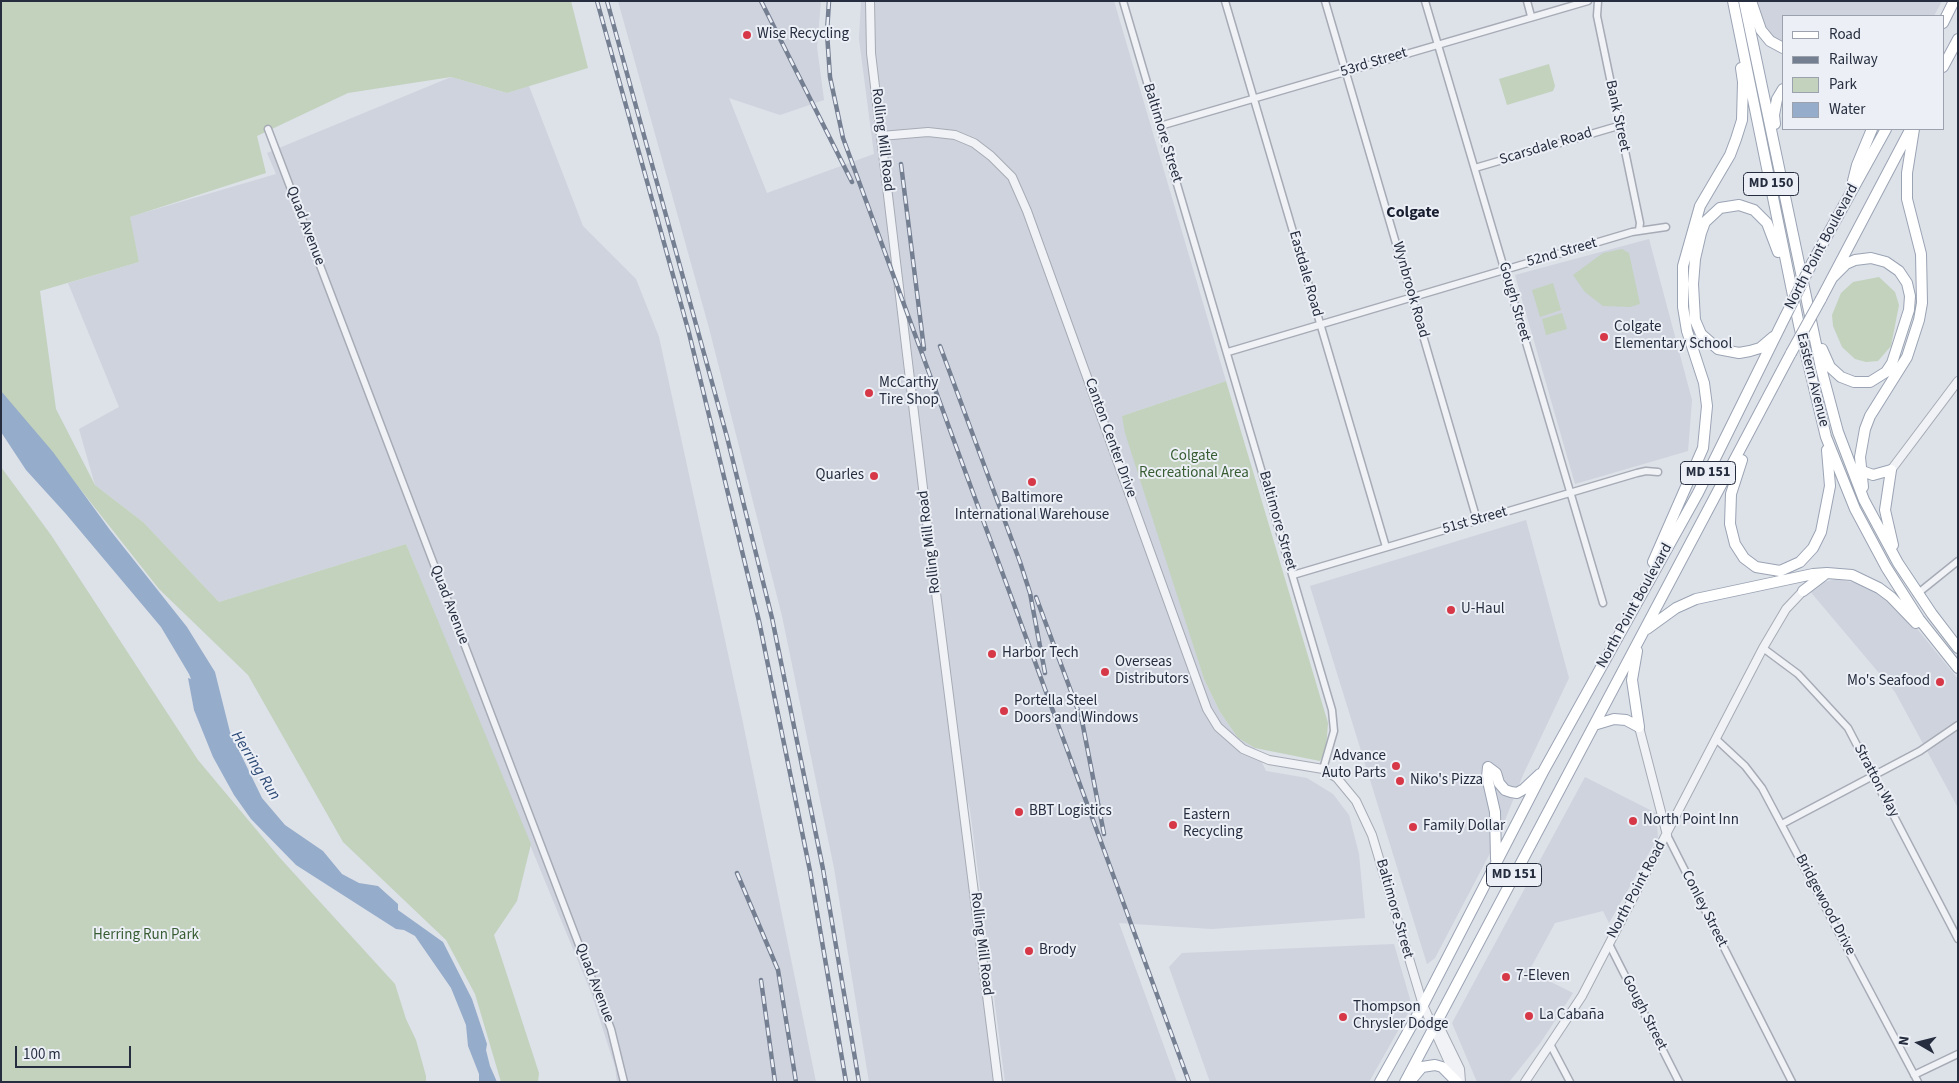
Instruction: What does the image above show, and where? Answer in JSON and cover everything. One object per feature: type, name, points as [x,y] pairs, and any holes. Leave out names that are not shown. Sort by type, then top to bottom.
[{"type":"main road","name":"Eastern Avenue","points":[[1733,1],[1743,42],[1799,325],[1826,436],[1842,481],[1869,537],[1905,598],[1934,640],[1958,668]]},
{"type":"main road","name":"Eastern Avenue","points":[[1744,1],[1826,388],[1849,462],[1864,500],[1898,563],[1917,594],[1958,648]]},
{"type":"main road","points":[[1751,1],[1761,30],[1770,41],[1782,47]]},
{"type":"main road","points":[[1944,21],[1954,1]]},
{"type":"main road","points":[[1944,65],[1958,39]]},
{"type":"main road","points":[[1628,620],[1703,448],[1706,428],[1705,391],[1702,373],[1687,331],[1683,307],[1683,266],[1700,206],[1730,155],[1742,120],[1743,82],[1739,58],[1743,42]]},
{"type":"main road","points":[[1782,91],[1777,99],[1774,115],[1784,189]]},
{"type":"main road","points":[[1851,192],[1857,165],[1872,130]]},
{"type":"main road","name":"North Point Boulevard","points":[[1380,1082],[1423,1005],[1544,770],[1698,493],[1812,263],[1885,130]]},
{"type":"main road","name":"North Point Boulevard","points":[[1405,1082],[1434,1024],[1911,130]]},
{"type":"main road","points":[[1864,500],[1860,457],[1865,429],[1870,416],[1907,357],[1922,303],[1921,254],[1907,199],[1907,173],[1912,130]]},
{"type":"main road","points":[[1783,320],[1772,338],[1760,348],[1739,353],[1718,349],[1701,334],[1695,320],[1693,301],[1695,259],[1705,222],[1720,208],[1731,205],[1747,207],[1760,215],[1767,223],[1775,238],[1799,325]]},
{"type":"main road","points":[[1812,324],[1830,366],[1847,380],[1863,383],[1870,382],[1886,372],[1892,364],[1904,330],[1910,302],[1907,283],[1899,271],[1881,260],[1865,258],[1846,264],[1832,278]]},
{"type":"main road","points":[[1761,414],[1736,475],[1731,494],[1730,511],[1732,534],[1739,552],[1749,563],[1764,570],[1780,571],[1795,566],[1818,540],[1826,516],[1830,486],[1826,436]]},
{"type":"main road","points":[[1849,462],[1861,472],[1874,475],[1892,470],[1885,510],[1898,563]]},
{"type":"main road","points":[[1644,631],[1676,608],[1696,599],[1813,574],[1827,573],[1852,575],[1879,588],[1891,596],[1934,640]]},
{"type":"main road","points":[[1803,591],[1827,573]]},
{"type":"main road","points":[[1638,642],[1632,680],[1639,727]]},
{"type":"main road","points":[[1594,725],[1614,719],[1626,720],[1639,727]]},
{"type":"main road","points":[[1495,865],[1496,827],[1487,777],[1488,767],[1496,773],[1499,783],[1505,790],[1517,792],[1544,770]]},
{"type":"main road","points":[[1410,1082],[1422,1066],[1435,1065],[1442,1067],[1459,1082]]},
{"type":"street","name":"Rolling Mill Road","points":[[870,1],[871,54],[930,549],[998,1082]]},
{"type":"street","name":"Baltimore Street","points":[[1123,1],[1228,352],[1334,720],[1333,741],[1322,770],[1344,786],[1361,810],[1385,876],[1423,1005],[1434,1024],[1438,1040],[1459,1082]]},
{"type":"street","name":"Eastdale Road","points":[[1225,1],[1386,547]]},
{"type":"street","name":"Wynbrook Road","points":[[1325,1],[1477,520]]},
{"type":"street","name":"Gough Street","points":[[1425,1],[1603,603]]},
{"type":"street","points":[[1527,1],[1531,16]]},
{"type":"street","name":"53rd Street","points":[[1160,126],[1531,16],[1588,1]]},
{"type":"street","name":"Bank Street","points":[[1598,1],[1597,16],[1618,126],[1640,223],[1639,230]]},
{"type":"street","name":"Scarsdale Road","points":[[1475,168],[1618,126]]},
{"type":"street","name":"Quad Avenue","points":[[268,130],[611,1029],[624,1082]]},
{"type":"street","name":"Canton Center Drive","points":[[881,136],[928,132],[955,135],[974,143],[991,156],[1012,177],[1027,211],[1210,714],[1226,736],[1255,756],[1322,770]]},
{"type":"street","name":"52nd Street","points":[[1228,352],[1639,230],[1666,227]]},
{"type":"street","points":[[1892,470],[1958,380]]},
{"type":"street","name":"51st Street","points":[[1293,575],[1642,472],[1658,472]]},
{"type":"street","points":[[1917,594],[1958,561]]},
{"type":"street","name":"North Point Road","points":[[1525,1082],[1582,996],[1763,648],[1786,609],[1803,591]]},
{"type":"street","name":"Stratton Way","points":[[1763,648],[1798,674],[1848,728],[1958,939]]},
{"type":"street","points":[[1782,824],[1920,751],[1958,725]]},
{"type":"street","name":"Conley Street","points":[[1639,727],[1667,835],[1792,1082]]},
{"type":"street","name":"Bridgewood Drive","points":[[1716,739],[1752,774],[1782,824],[1918,1082]]},
{"type":"street","name":"Gough Street","points":[[1609,944],[1679,1082]]},
{"type":"street","points":[[1550,1044],[1570,1082]]},
{"type":"street","points":[[1914,1075],[1958,1054]]},
{"type":"shaded area","points":[[618,1],[821,1],[817,47],[824,100],[780,115],[729,98],[767,193],[874,154],[859,39],[861,1],[1114,1],[1226,381],[1122,416],[1204,679],[1220,712],[1238,738],[1255,748],[1266,771],[1307,778],[1333,794],[1349,815],[1359,854],[1365,918],[1212,929],[1119,923],[1177,1082],[1005,1082],[970,810],[952,742],[994,1082],[869,1082],[834,868],[782,616],[709,328]]},
{"type":"shaded area","points":[[1753,1],[1942,1],[1935,15],[1782,15],[1782,43],[1767,34]]},
{"type":"shaded area","points":[[451,77],[507,93],[529,86],[583,226],[636,279],[659,337],[742,718],[816,1082],[617,1082],[615,1067],[592,995],[406,544],[219,602],[143,522],[95,485],[79,429],[119,407],[68,283],[139,262],[129,217],[276,174],[267,153]]},
{"type":"shaded area","name":"Colgate Elementary School","points":[[1649,239],[1692,400],[1688,451],[1575,484],[1515,275]]},
{"type":"shaded area","points":[[1526,520],[1569,678],[1523,775],[1498,838],[1435,958],[1427,964],[1310,586]]},
{"type":"shaded area","points":[[1837,579],[1861,584],[1877,592],[1914,625],[1958,679],[1958,808],[1895,692],[1809,590],[1824,582]]},
{"type":"shaded area","points":[[1585,777],[1656,813],[1658,837],[1609,923],[1603,911],[1555,923],[1529,971],[1573,993],[1541,1042],[1509,1082],[1477,1082],[1452,1023]]},
{"type":"shaded area","points":[[1394,944],[1412,1006],[1369,1082],[1210,1082],[1169,967],[1182,953]]},
{"type":"green space","points":[[1,1],[571,1],[588,68],[507,93],[451,77],[348,93],[257,136],[266,173],[130,217],[139,262],[40,291],[56,409],[95,485],[143,522],[219,602],[406,544],[531,844],[517,901],[494,935],[539,1073],[538,1082],[501,1082],[475,994],[446,940],[343,842],[248,675],[159,589],[47,447],[1,393]]},
{"type":"green space","points":[[1549,64],[1555,86],[1553,91],[1507,105],[1499,79]]},
{"type":"green space","points":[[1622,249],[1629,253],[1640,304],[1630,307],[1603,306],[1585,292],[1573,275],[1603,253]]},
{"type":"green space","points":[[1879,277],[1895,292],[1899,305],[1891,346],[1878,361],[1866,362],[1855,359],[1842,347],[1833,326],[1832,315],[1841,293],[1853,282]]},
{"type":"green space","points":[[1553,283],[1561,310],[1540,317],[1532,290]]},
{"type":"green space","points":[[1562,313],[1567,329],[1546,335],[1542,319]]},
{"type":"green space","name":"Colgate Recreational Area","points":[[1226,381],[1328,723],[1326,749],[1320,761],[1255,748],[1238,738],[1220,712],[1204,679],[1125,433],[1122,416]]},
{"type":"green space","name":"Herring Run Park","points":[[1,467],[51,535],[198,760],[280,858],[395,984],[406,1019],[416,1040],[426,1082],[1,1082]]},
{"type":"water","name":"Herring Run","points":[[1,391],[53,452],[110,530],[187,627],[215,672],[230,732],[262,798],[285,825],[323,851],[342,874],[359,883],[378,886],[398,904],[398,910],[443,942],[472,999],[487,1044],[486,1050],[490,1066],[497,1082],[479,1082],[479,1074],[468,1046],[466,1025],[451,988],[415,936],[404,930],[396,929],[296,865],[251,819],[234,795],[213,757],[194,710],[188,678],[191,679],[189,674],[161,627],[66,514],[26,470],[1,432]]},
{"type":"railway","points":[[597,1],[689,333],[759,621],[810,871],[846,1082]]},
{"type":"railway","points":[[607,1],[727,437],[772,618],[823,869],[859,1082]]},
{"type":"railway","points":[[761,1],[852,182]]},
{"type":"railway","points":[[829,1],[827,33],[830,77],[843,138],[1189,1082]]},
{"type":"railway","points":[[901,164],[924,349]]},
{"type":"railway","points":[[940,346],[1030,593],[1045,673]]},
{"type":"railway","points":[[1036,597],[1082,721],[1104,834]]},
{"type":"railway","points":[[737,873],[778,970],[796,1082]]},
{"type":"railway","points":[[761,980],[775,1082]]},
{"type":"place","name":"Wise Recycling","points":[[747,35]]},
{"type":"place","name":"Colgate Elementary School","points":[[1604,337]]},
{"type":"place","name":"McCarthy Tire Shop","points":[[869,393]]},
{"type":"place","name":"Quarles","points":[[874,476]]},
{"type":"place","name":"Baltimore International Warehouse","points":[[1032,482]]},
{"type":"place","name":"U-Haul","points":[[1451,610]]},
{"type":"place","name":"Harbor Tech","points":[[992,654]]},
{"type":"place","name":"Overseas Distributors","points":[[1105,672]]},
{"type":"place","name":"Mo's Seafood","points":[[1940,682]]},
{"type":"place","name":"Portella Steel Doors and Windows","points":[[1004,711]]},
{"type":"place","name":"Advance Auto Parts","points":[[1396,766]]},
{"type":"place","name":"Niko's Pizza","points":[[1400,781]]},
{"type":"place","name":"BBT Logistics","points":[[1019,812]]},
{"type":"place","name":"North Point Inn","points":[[1633,821]]},
{"type":"place","name":"Eastern Recycling","points":[[1173,825]]},
{"type":"place","name":"Family Dollar","points":[[1413,827]]},
{"type":"place","name":"Brody","points":[[1029,951]]},
{"type":"place","name":"7-Eleven","points":[[1506,977]]},
{"type":"place","name":"La Cabaña","points":[[1529,1016]]},
{"type":"place","name":"Thompson Chrysler Dodge","points":[[1343,1017]]},
{"type":"district","name":"Colgate","points":[[1413,213]]}]
